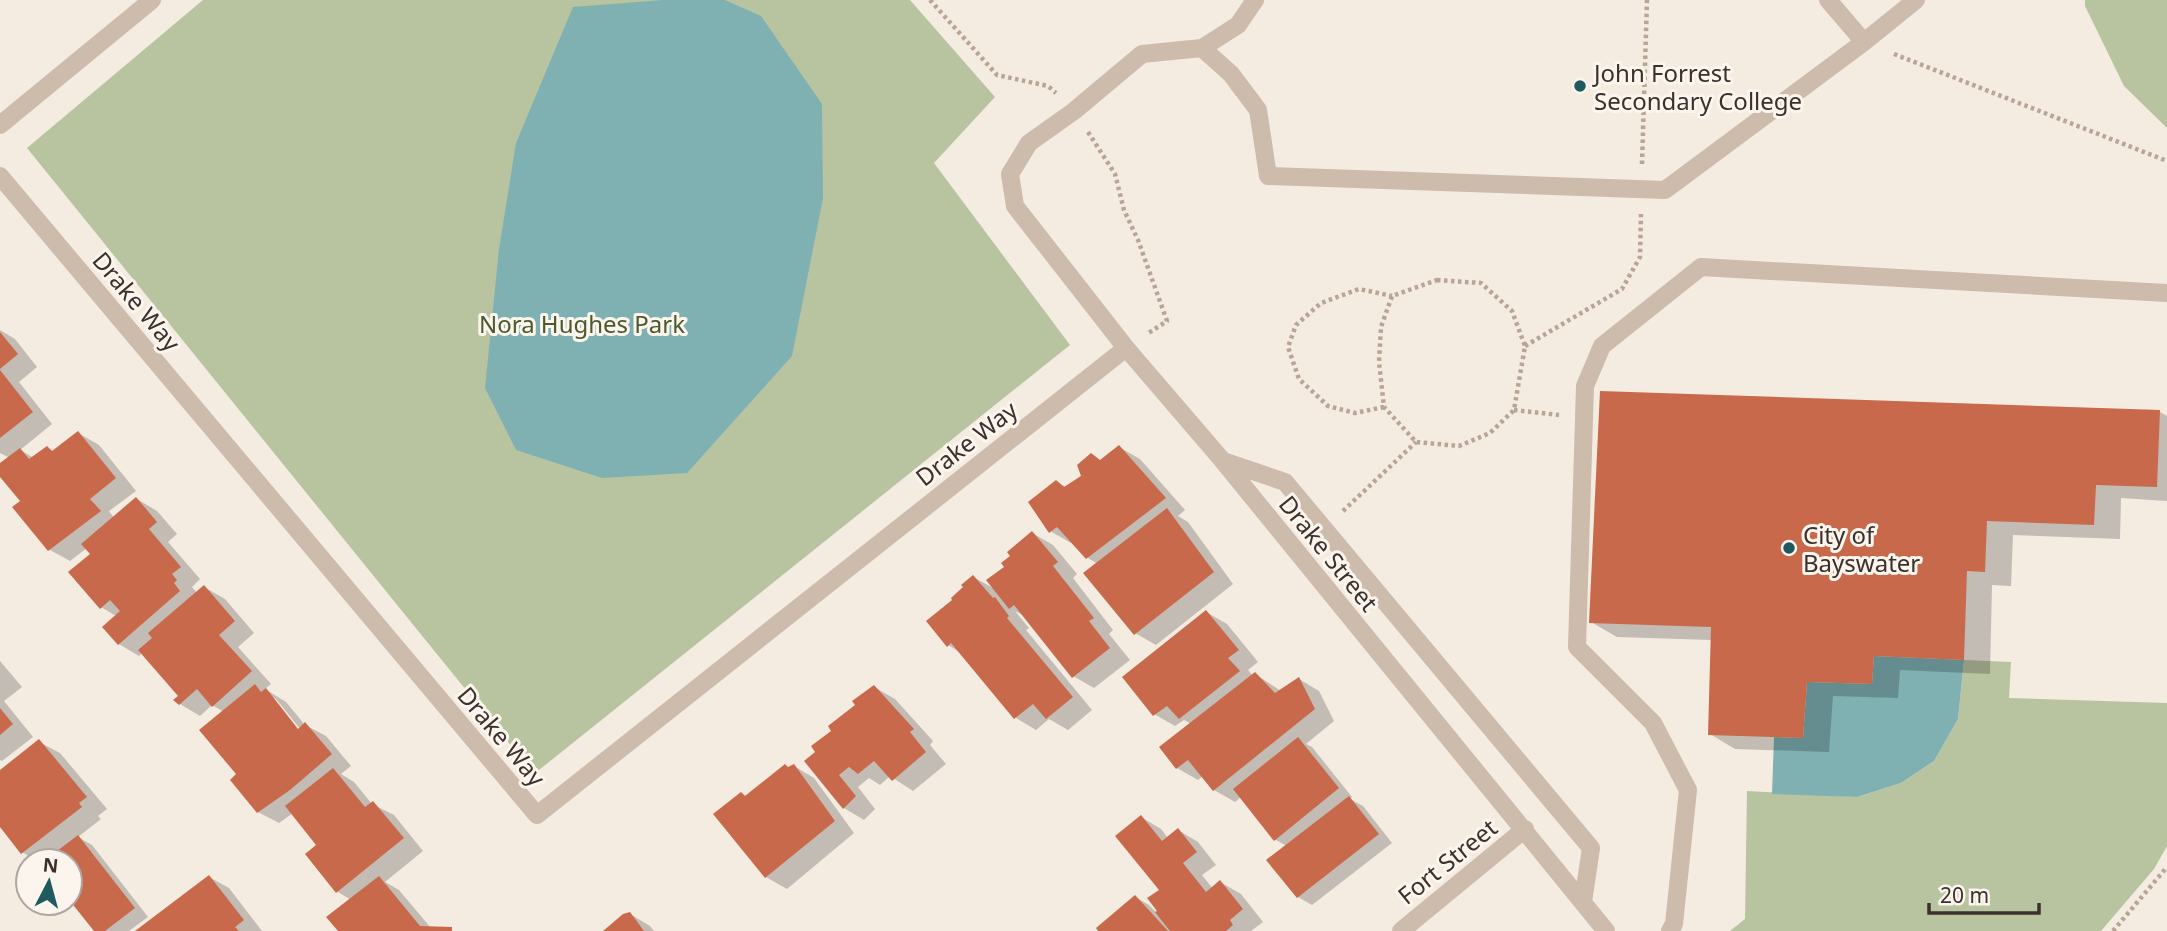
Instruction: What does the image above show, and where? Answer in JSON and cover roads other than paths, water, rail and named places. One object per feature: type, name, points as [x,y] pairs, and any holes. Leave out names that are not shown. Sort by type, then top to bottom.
[{"type":"street","points":[[0,125],[152,0]]},
{"type":"street","points":[[1255,0],[1238,25],[1202,48],[1231,74],[1258,110],[1268,176],[1665,190],[1864,42],[1916,0]]},
{"type":"street","points":[[1828,0],[1864,42]]},
{"type":"street","name":"Drake Street","points":[[1202,48],[1142,54],[1074,111],[1029,143],[1010,174],[1015,206],[1126,348],[1223,461],[1606,931]]},
{"type":"street","name":"Drake Way","points":[[0,176],[537,815],[1126,348]]},
{"type":"street","points":[[1670,931],[1674,924],[1688,790],[1653,723],[1577,647],[1585,387],[1602,346],[1701,267],[2167,293]]},
{"type":"street","points":[[1223,461],[1285,482],[1591,848],[1583,902]]},
{"type":"street","name":"Fort Street","points":[[1401,931],[1525,829]]},
{"type":"water","points":[[663,0],[725,0],[761,16],[822,104],[823,198],[792,356],[687,473],[602,478],[516,450],[485,388],[499,249],[516,143],[573,7]]},
{"type":"water","points":[[1874,656],[1964,660],[1958,719],[1934,761],[1901,783],[1857,797],[1772,794],[1774,737],[1803,738],[1807,682],[1872,684]]},
{"type":"place","name":"John Forrest Secondary College","points":[[1580,86]]},
{"type":"place","name":"City of Bayswater","points":[[1789,548]]},
{"type":"park label","name":"Nora Hughes Park","points":[[582,323]]}]
